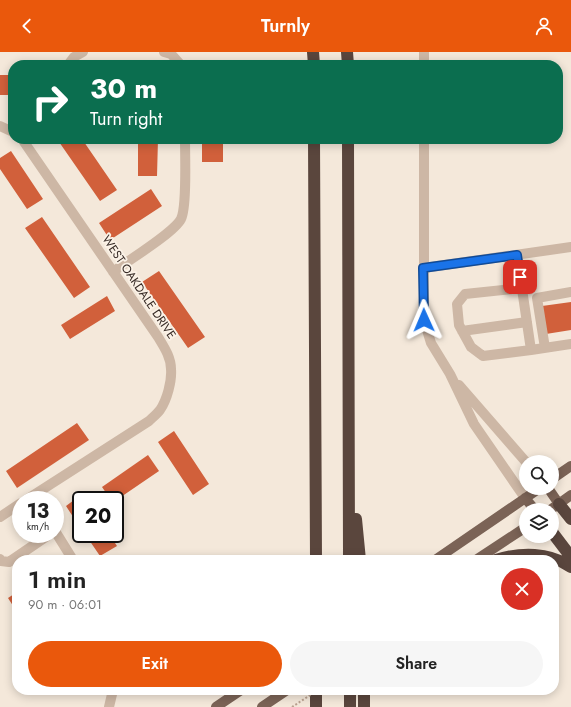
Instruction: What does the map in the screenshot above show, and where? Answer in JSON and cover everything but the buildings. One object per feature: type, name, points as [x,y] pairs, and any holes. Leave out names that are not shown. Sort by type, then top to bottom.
[{"type":"highway","points":[[314,144],[316,555]]},
{"type":"highway","points":[[348,144],[349,555]]},
{"type":"highway","points":[[349,452],[359,555]]},
{"type":"highway","points":[[559,510],[571,519]]},
{"type":"highway","points":[[559,541],[571,557]]},
{"type":"highway","points":[[520,555],[542,555]]},
{"type":"highway","points":[[559,561],[571,567]]},
{"type":"highway","points":[[316,707],[317,695]]},
{"type":"highway","points":[[350,695],[350,707]]},
{"type":"highway","points":[[364,695],[364,707]]},
{"type":"main road","points":[[559,474],[571,466]]},
{"type":"main road","points":[[441,555],[530,495]]},
{"type":"main road","points":[[559,504],[571,495]]},
{"type":"main road","points":[[525,498],[529,503]]},
{"type":"main road","points":[[484,555],[519,532]]},
{"type":"main road","points":[[216,707],[234,695]]},
{"type":"main road","points":[[262,707],[280,695]]},
{"type":"street","points":[[72,60],[83,52]]},
{"type":"street","points":[[164,52],[171,54],[177,60]]},
{"type":"street","name":"WEST OAKDALE DRIVE","points":[[26,144],[166,351],[171,368],[170,383],[166,398],[160,410],[149,421],[43,491]]},
{"type":"street","points":[[113,272],[166,235],[182,219],[184,207],[185,144]]},
{"type":"street","points":[[424,144],[424,320],[431,343],[450,374],[474,424],[525,498]]},
{"type":"street","points":[[423,268],[571,247]]},
{"type":"street","points":[[517,255],[531,350]]},
{"type":"street","points":[[522,288],[466,294],[457,304],[459,325],[471,347],[483,356],[571,344]]},
{"type":"street","points":[[545,348],[537,298],[571,292]]},
{"type":"street","points":[[462,331],[527,322]]},
{"type":"street","points":[[450,374],[520,455]]},
{"type":"street","points":[[0,518],[12,510]]},
{"type":"street","points":[[19,555],[37,543]]},
{"type":"street","points":[[62,543],[70,555]]},
{"type":"street","points":[[0,559],[1,561],[9,562],[12,560]]},
{"type":"street","points":[[108,707],[112,695]]},
{"type":"path","points":[[292,707],[310,695]]},
{"type":"route","points":[[424,320],[423,268],[517,255],[520,277]]}]
